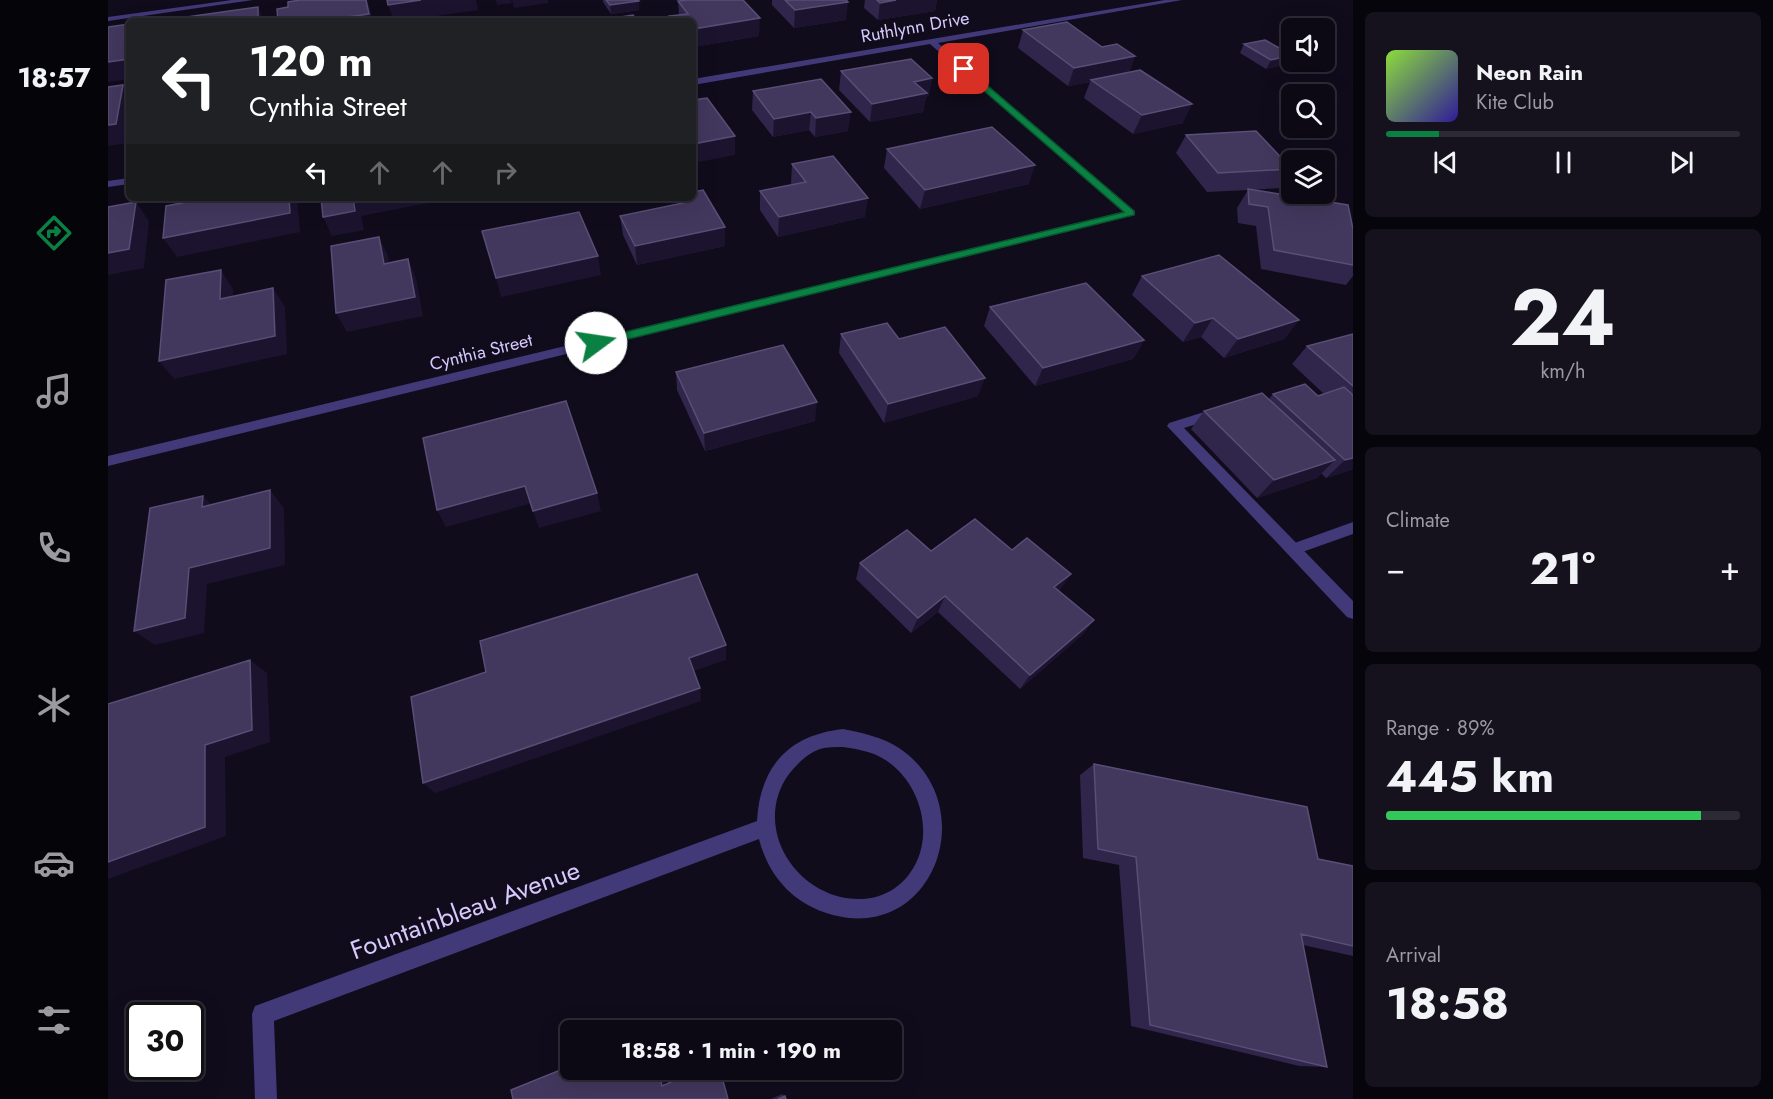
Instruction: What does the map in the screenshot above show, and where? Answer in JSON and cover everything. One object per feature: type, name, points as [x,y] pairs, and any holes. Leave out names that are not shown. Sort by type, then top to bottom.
[{"type":"street","points":[[108,19],[249,0]]},
{"type":"street","name":"Ruthlynn Drive","points":[[696,81],[1178,0]]},
{"type":"street","name":"Cynthia Street","points":[[108,461],[1131,213],[931,41]]},
{"type":"street","points":[[108,184],[126,181]]},
{"type":"street","points":[[1229,409],[1174,426],[1353,612]]},
{"type":"street","points":[[1294,549],[1353,528]]},
{"type":"street","points":[[843,738],[869,742],[895,755],[915,775],[929,802],[934,829],[930,856],[918,880],[897,899],[872,909],[842,909],[815,900],[791,881],[774,857],[766,827],[767,800],[777,775],[793,755],[816,742],[843,738]]},
{"type":"street","name":"Fountainbleau Avenue","points":[[266,1099],[263,1014],[766,827]]},
{"type":"building","points":[[366,0],[369,14],[340,18],[278,18],[277,9],[288,7],[288,2]]},
{"type":"building","points":[[387,0],[421,0],[388,5]]},
{"type":"building","points":[[606,0],[638,0],[639,1],[610,5]]},
{"type":"building","points":[[743,0],[760,18],[696,29],[696,18],[671,18],[669,16],[688,14],[678,1]]},
{"type":"building","points":[[785,0],[846,0],[848,2],[795,10]]},
{"type":"building","points":[[877,0],[896,0],[880,3]]},
{"type":"building","points":[[258,7],[258,18],[179,18]]},
{"type":"building","points":[[633,15],[635,18],[614,18]]},
{"type":"building","points":[[1067,22],[1102,47],[1117,44],[1135,56],[1074,68],[1023,30]]},
{"type":"building","points":[[126,24],[126,59],[108,62],[108,27]]},
{"type":"building","points":[[1265,40],[1281,49],[1281,58],[1271,60],[1244,44]]},
{"type":"building","points":[[911,59],[932,78],[914,82],[927,93],[872,104],[841,71]]},
{"type":"building","points":[[1140,70],[1192,104],[1142,115],[1091,80]]},
{"type":"building","points":[[821,79],[851,112],[816,118],[811,112],[774,119],[753,91]]},
{"type":"building","points":[[123,85],[116,124],[108,125],[108,87]]},
{"type":"building","points":[[707,98],[735,136],[696,143],[696,100]]},
{"type":"building","points":[[992,127],[1035,165],[925,190],[887,149]]},
{"type":"building","points":[[1256,131],[1281,157],[1281,170],[1218,173],[1186,135]]},
{"type":"building","points":[[833,156],[868,198],[779,217],[760,191],[806,182],[792,164]]},
{"type":"building","points":[[1248,189],[1281,194],[1281,204],[1335,203],[1348,205],[1353,229],[1353,265],[1274,250],[1268,207],[1249,204]]},
{"type":"building","points":[[703,190],[725,227],[635,246],[620,216],[683,203],[682,201],[696,201],[696,191]]},
{"type":"building","points":[[289,201],[290,213],[163,238],[166,206],[187,202]]},
{"type":"building","points":[[321,201],[353,201],[355,211],[323,217]]},
{"type":"building","points":[[136,202],[129,249],[108,253],[108,207]]},
{"type":"building","points":[[579,212],[598,256],[496,278],[482,231]]},
{"type":"building","points":[[379,237],[384,264],[408,259],[415,297],[336,313],[331,246]]},
{"type":"building","points":[[1219,255],[1299,320],[1238,339],[1213,318],[1195,323],[1142,276]]},
{"type":"building","points":[[221,270],[220,299],[273,288],[275,336],[159,361],[166,280]]},
{"type":"building","points":[[1086,283],[1144,340],[1043,368],[990,307]]},
{"type":"building","points":[[887,323],[899,339],[945,327],[985,378],[888,404],[841,334]]},
{"type":"building","points":[[1353,334],[1353,386],[1307,346]]},
{"type":"building","points":[[783,345],[817,402],[704,433],[676,372]]},
{"type":"building","points":[[1305,384],[1318,396],[1344,387],[1353,395],[1353,458],[1345,460],[1273,394]]},
{"type":"building","points":[[1262,393],[1335,460],[1274,480],[1204,411]]},
{"type":"building","points":[[566,401],[597,493],[533,511],[525,486],[437,510],[423,438]]},
{"type":"building","points":[[270,490],[270,548],[189,568],[185,618],[134,631],[150,508],[203,496],[202,507]]},
{"type":"building","points":[[975,519],[1012,550],[1027,538],[1071,574],[1054,587],[1094,620],[1030,675],[945,596],[918,618],[860,563],[907,530],[931,551]]},
{"type":"building","points":[[697,574],[726,645],[689,658],[700,688],[423,783],[411,697],[486,672],[480,641]]},
{"type":"building","points":[[250,660],[252,730],[205,745],[205,827],[108,862],[108,704]]},
{"type":"building","points":[[1094,764],[1307,807],[1318,859],[1353,866],[1353,946],[1301,934],[1327,1067],[1150,1025],[1136,857],[1098,849]]},
{"type":"building","points":[[560,1070],[560,1080],[660,1080],[662,1086],[676,1080],[723,1080],[728,1099],[513,1099],[511,1090]]},
{"type":"route","points":[[596,343],[1131,213],[964,69]]}]
